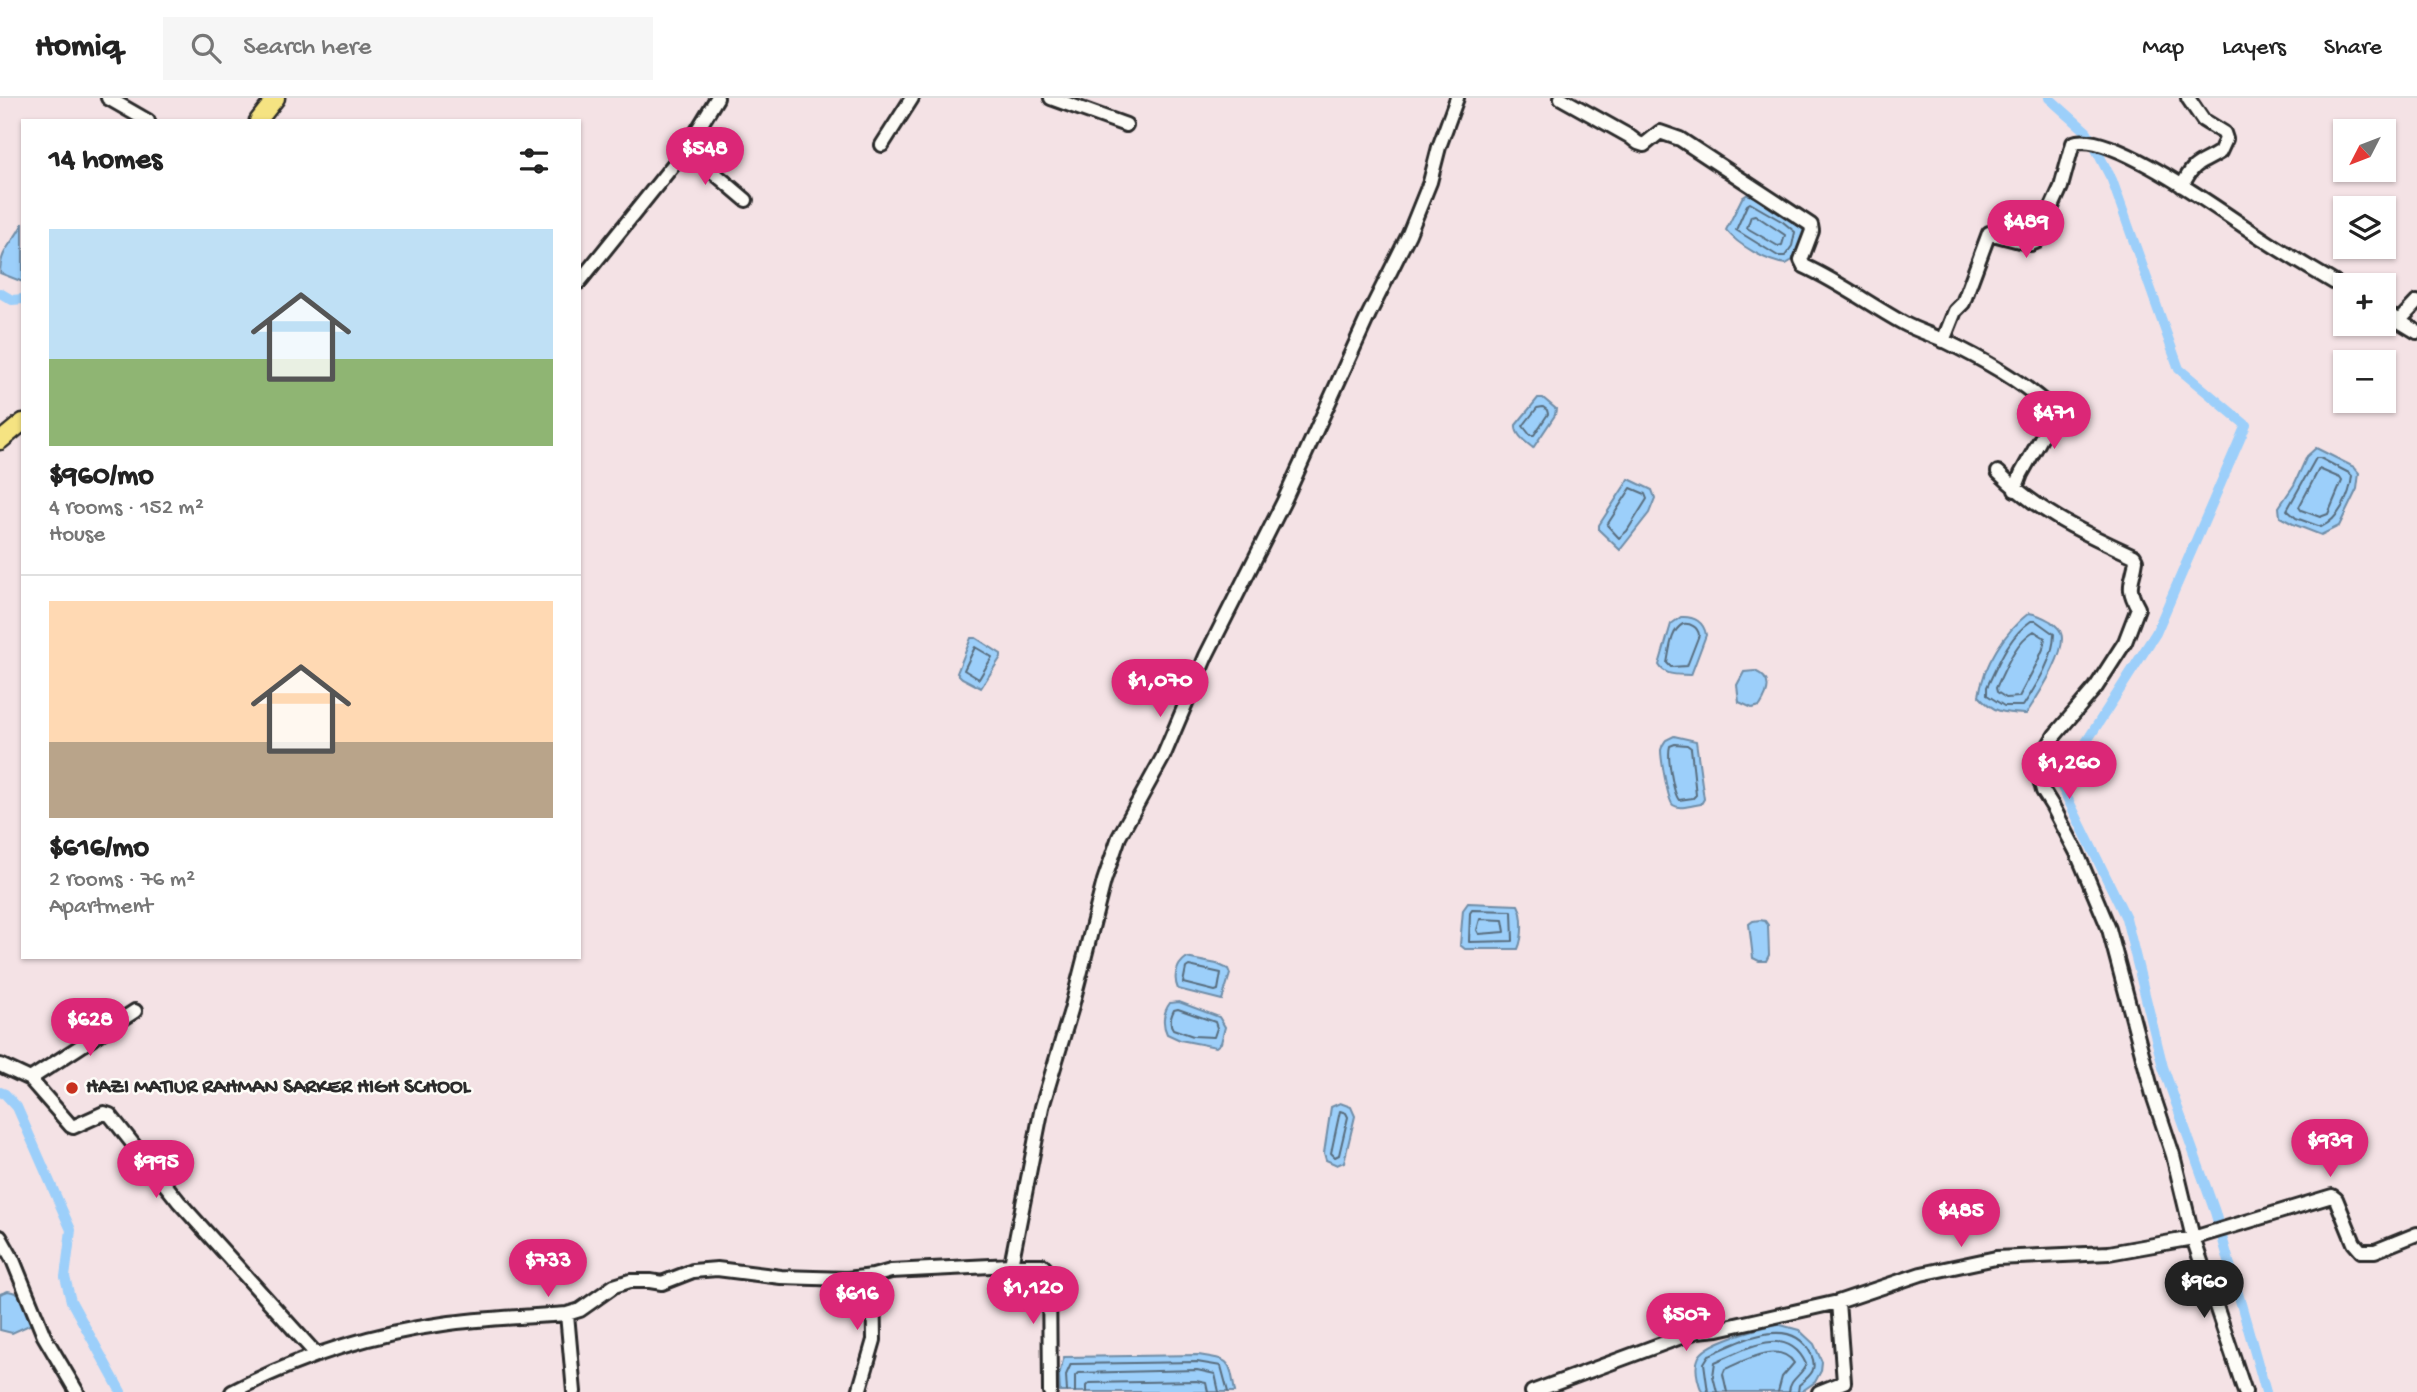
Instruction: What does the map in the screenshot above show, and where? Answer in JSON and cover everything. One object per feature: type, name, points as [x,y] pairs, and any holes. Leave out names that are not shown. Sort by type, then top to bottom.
[{"type":"main road","points":[[260,119],[276,98]]},
{"type":"main road","points":[[0,441],[21,424]]},
{"type":"street","points":[[108,98],[145,119]]},
{"type":"street","points":[[581,280],[686,149],[717,98]]},
{"type":"street","points":[[882,145],[912,98]]},
{"type":"street","points":[[1051,98],[1126,125]]},
{"type":"street","points":[[1011,1265],[1042,1107],[1071,1010],[1104,881],[1119,837],[1163,757],[1192,687],[1284,501],[1369,314],[1409,234],[1430,182],[1439,147],[1457,98]]},
{"type":"street","points":[[1561,98],[1638,143],[1644,145],[1660,132],[1680,139],[1811,225],[1812,231],[1801,260],[1804,266],[1845,286],[1866,302],[1906,324],[1995,367],[2037,394],[2053,410],[2053,417],[2015,490]]},
{"type":"street","points":[[2182,186],[2191,169],[2220,152],[2226,139],[2224,133],[2203,120],[2188,98]]},
{"type":"street","points":[[1943,341],[1955,311],[1963,303],[1989,233],[2031,244],[2036,242],[2061,187],[2073,143],[2090,140],[2118,150],[2182,186],[2333,282]]},
{"type":"street","points":[[686,149],[746,200]]},
{"type":"street","points":[[2399,321],[2417,302]]},
{"type":"street","points":[[2396,319],[2417,332]]},
{"type":"street","points":[[1998,472],[2015,490],[2048,514],[2134,556],[2136,560],[2129,586],[2129,593],[2138,608],[2133,625],[2096,687],[2055,735],[2042,755],[2039,776],[2043,791],[2077,853],[2109,929],[2153,1096],[2245,1392]]},
{"type":"street","points":[[30,1079],[135,1011]]},
{"type":"street","points":[[0,1065],[30,1079],[71,1126],[104,1113],[110,1115],[179,1202],[317,1355]]},
{"type":"street","points":[[1532,1392],[1698,1331],[1838,1302],[1921,1274],[1996,1258],[2109,1254],[2197,1237],[2332,1196],[2336,1199],[2354,1243],[2361,1251],[2375,1251],[2417,1234]]},
{"type":"street","points":[[0,1237],[13,1260],[44,1336],[77,1392]]},
{"type":"street","points":[[232,1392],[317,1355],[383,1335],[444,1324],[566,1314],[580,1310],[614,1286],[630,1281],[662,1283],[693,1271],[717,1269],[781,1277],[847,1279],[903,1270],[1042,1265],[1049,1273],[1050,1392]]},
{"type":"street","points":[[859,1392],[874,1340],[873,1276]]},
{"type":"street","points":[[1819,1392],[1844,1382],[1838,1302]]},
{"type":"street","points":[[566,1314],[574,1392]]},
{"type":"water","points":[[1748,194],[1787,216],[1803,229],[1794,259],[1786,264],[1753,252],[1726,230],[1742,198]]},
{"type":"water","points":[[21,226],[21,281],[0,273],[2,258]]},
{"type":"water","points":[[1538,398],[1543,398],[1556,409],[1555,415],[1533,448],[1519,435],[1516,425]]},
{"type":"water","points":[[2316,448],[2354,467],[2359,473],[2357,489],[2339,526],[2321,535],[2280,517],[2279,507],[2294,485],[2307,456]]},
{"type":"water","points":[[1629,479],[1652,490],[1655,498],[1649,513],[1620,550],[1599,530],[1599,525]]},
{"type":"water","points":[[2029,613],[2045,618],[2058,628],[2062,641],[2060,651],[2050,675],[2026,714],[2000,711],[1979,696],[1981,685],[1996,650]]},
{"type":"water","points":[[1681,617],[1698,621],[1706,635],[1691,675],[1669,673],[1659,665],[1671,624]]},
{"type":"water","points":[[971,638],[976,638],[1001,654],[981,688],[957,673]]},
{"type":"water","points":[[1755,671],[1765,678],[1768,686],[1760,706],[1752,708],[1739,702],[1737,685],[1744,672]]},
{"type":"water","points":[[1674,736],[1696,741],[1704,799],[1701,804],[1679,807],[1671,802],[1661,750],[1666,740]]},
{"type":"water","points":[[1468,903],[1518,905],[1522,927],[1518,949],[1465,949],[1460,945],[1463,910]]},
{"type":"water","points":[[1760,920],[1768,925],[1769,955],[1766,961],[1753,958],[1749,924]]},
{"type":"water","points":[[1186,958],[1228,969],[1230,974],[1222,1000],[1178,989],[1176,972]]},
{"type":"water","points":[[1179,1002],[1219,1017],[1225,1027],[1221,1043],[1216,1047],[1180,1040],[1167,1034],[1164,1022],[1166,1010],[1170,1003]]},
{"type":"water","points":[[1340,1103],[1351,1107],[1355,1116],[1344,1162],[1337,1165],[1326,1160],[1324,1153],[1331,1107]]},
{"type":"water","points":[[8,1291],[22,1298],[36,1322],[12,1333],[0,1330],[0,1294]]},
{"type":"water","points":[[1777,1324],[1799,1330],[1814,1344],[1822,1362],[1815,1382],[1801,1392],[1702,1392],[1696,1367],[1702,1353],[1733,1337]]},
{"type":"water","points":[[1198,1355],[1217,1358],[1227,1363],[1235,1392],[1060,1392],[1059,1375],[1064,1357]]},
{"type":"waterway","points":[[2049,98],[2087,132],[2112,180],[2179,369],[2246,425],[2156,633],[2060,783],[2126,918],[2163,1067],[2215,1212],[2266,1392]]},
{"type":"waterway","points":[[0,293],[12,300],[21,299]]},
{"type":"waterway","points":[[0,1092],[17,1107],[71,1230],[65,1277],[71,1301],[121,1392]]},
{"type":"place","name":"HAZI MATIUR RAHMAN SARKER HIGH SCHOOL","points":[[72,1088]]}]
